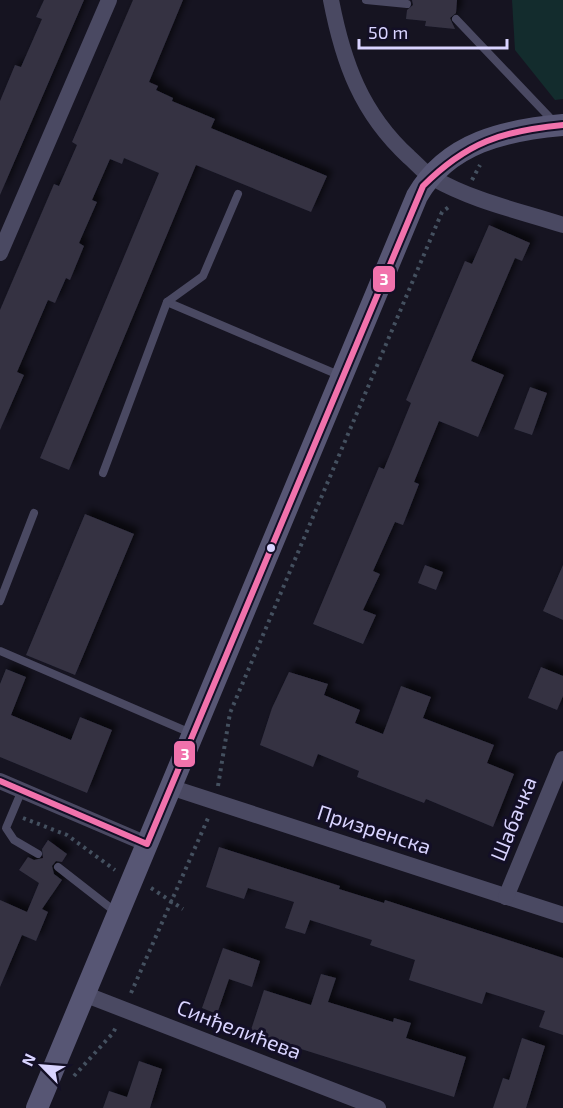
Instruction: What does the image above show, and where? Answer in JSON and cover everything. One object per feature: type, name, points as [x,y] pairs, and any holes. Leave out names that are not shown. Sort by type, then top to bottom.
[{"type":"street","points":[[0,253],[109,0]]},
{"type":"street","points":[[331,0],[349,72],[369,110],[391,141],[431,177],[465,194],[563,225]]},
{"type":"street","points":[[37,1108],[417,196],[446,162],[476,142],[492,136],[560,126]]},
{"type":"street","name":"Шабачка","points":[[506,897],[563,759]]},
{"type":"street","points":[[0,781],[147,844]]},
{"type":"street","name":"Призренска","points":[[170,787],[563,915]]},
{"type":"street","name":"Синђелићева","points":[[84,994],[378,1108]]},
{"type":"lane","points":[[366,0],[407,4]]},
{"type":"lane","points":[[456,19],[560,126]]},
{"type":"lane","points":[[103,473],[167,303],[203,276],[238,194]]},
{"type":"lane","points":[[167,303],[342,377]]},
{"type":"lane","points":[[0,601],[34,513]]},
{"type":"lane","points":[[0,651],[193,734]]},
{"type":"lane","points":[[22,790],[6,828],[14,840],[38,854]]},
{"type":"lane","points":[[58,867],[118,914]]},
{"type":"path","points":[[70,1081],[113,1033],[124,1009],[215,802],[230,713],[278,599],[442,212],[465,194],[484,157]]},
{"type":"path","points":[[12,813],[67,835],[112,869],[133,877],[183,909]]},
{"type":"green space","points":[[512,0],[563,0],[563,99],[555,100],[515,50]]},
{"type":"building","points":[[44,0],[84,0],[0,195],[0,101],[15,65],[21,67],[42,19],[36,17]]},
{"type":"building","points":[[133,0],[183,0],[149,82],[158,86],[156,90],[173,98],[172,101],[215,119],[211,128],[327,176],[311,212],[196,165],[69,470],[40,458],[159,173],[124,158],[122,164],[110,159],[92,200],[97,202],[79,243],[84,246],[70,280],[66,278],[55,303],[48,300],[17,372],[24,375],[0,430],[0,310],[54,184],[59,186],[77,145],[72,142]]},
{"type":"building","points":[[412,0],[457,0],[456,13],[450,18],[455,29],[425,26],[426,21],[406,19],[407,10],[413,5]]},
{"type":"building","points":[[489,225],[530,243],[522,261],[515,258],[471,361],[504,375],[478,437],[439,421],[414,482],[419,484],[403,525],[395,522],[373,571],[380,574],[363,610],[376,615],[363,644],[313,624],[379,467],[384,469],[411,403],[406,400],[465,261],[472,264]]},
{"type":"building","points":[[530,387],[547,393],[532,435],[514,429]]},
{"type":"building","points":[[85,514],[134,534],[75,675],[26,655]]},
{"type":"building","points":[[425,565],[443,572],[436,590],[418,583]]},
{"type":"building","points":[[563,565],[563,620],[543,611]]},
{"type":"building","points":[[541,667],[563,676],[563,696],[557,710],[528,698]]},
{"type":"building","points":[[6,669],[26,677],[11,715],[71,740],[80,717],[112,730],[87,793],[0,757],[0,684]]},
{"type":"building","points":[[289,672],[328,684],[324,695],[360,710],[355,723],[383,734],[401,686],[431,697],[423,718],[494,745],[487,763],[514,774],[493,827],[426,799],[424,803],[357,777],[359,771],[318,754],[313,767],[260,745],[272,708]]},
{"type":"building","points":[[48,840],[67,854],[62,862],[56,861],[52,866],[54,874],[62,880],[42,909],[48,912],[36,941],[22,935],[0,987],[0,900],[27,912],[39,883],[19,870],[28,857],[34,860],[43,858],[42,849]]},
{"type":"building","points":[[219,847],[340,886],[339,889],[384,903],[385,900],[563,958],[563,1035],[539,1027],[545,1011],[486,992],[482,1004],[409,980],[415,960],[370,945],[372,940],[310,920],[305,934],[285,928],[294,902],[248,888],[244,899],[206,887]]},
{"type":"building","points":[[223,948],[260,961],[252,987],[229,979],[217,1014],[202,1008]]},
{"type":"building","points":[[321,974],[336,978],[328,1002],[393,1022],[394,1018],[411,1023],[406,1038],[466,1057],[454,1097],[250,1033],[264,990],[311,1005]]},
{"type":"building","points":[[522,1038],[545,1046],[526,1108],[493,1108],[503,1078],[509,1080]]},
{"type":"building","points":[[139,1061],[162,1069],[150,1108],[103,1108],[109,1091],[127,1097]]},
{"type":"transit line","name":"3","points":[[0,781],[147,844],[423,186],[455,159],[487,141],[503,135],[563,125]]}]
